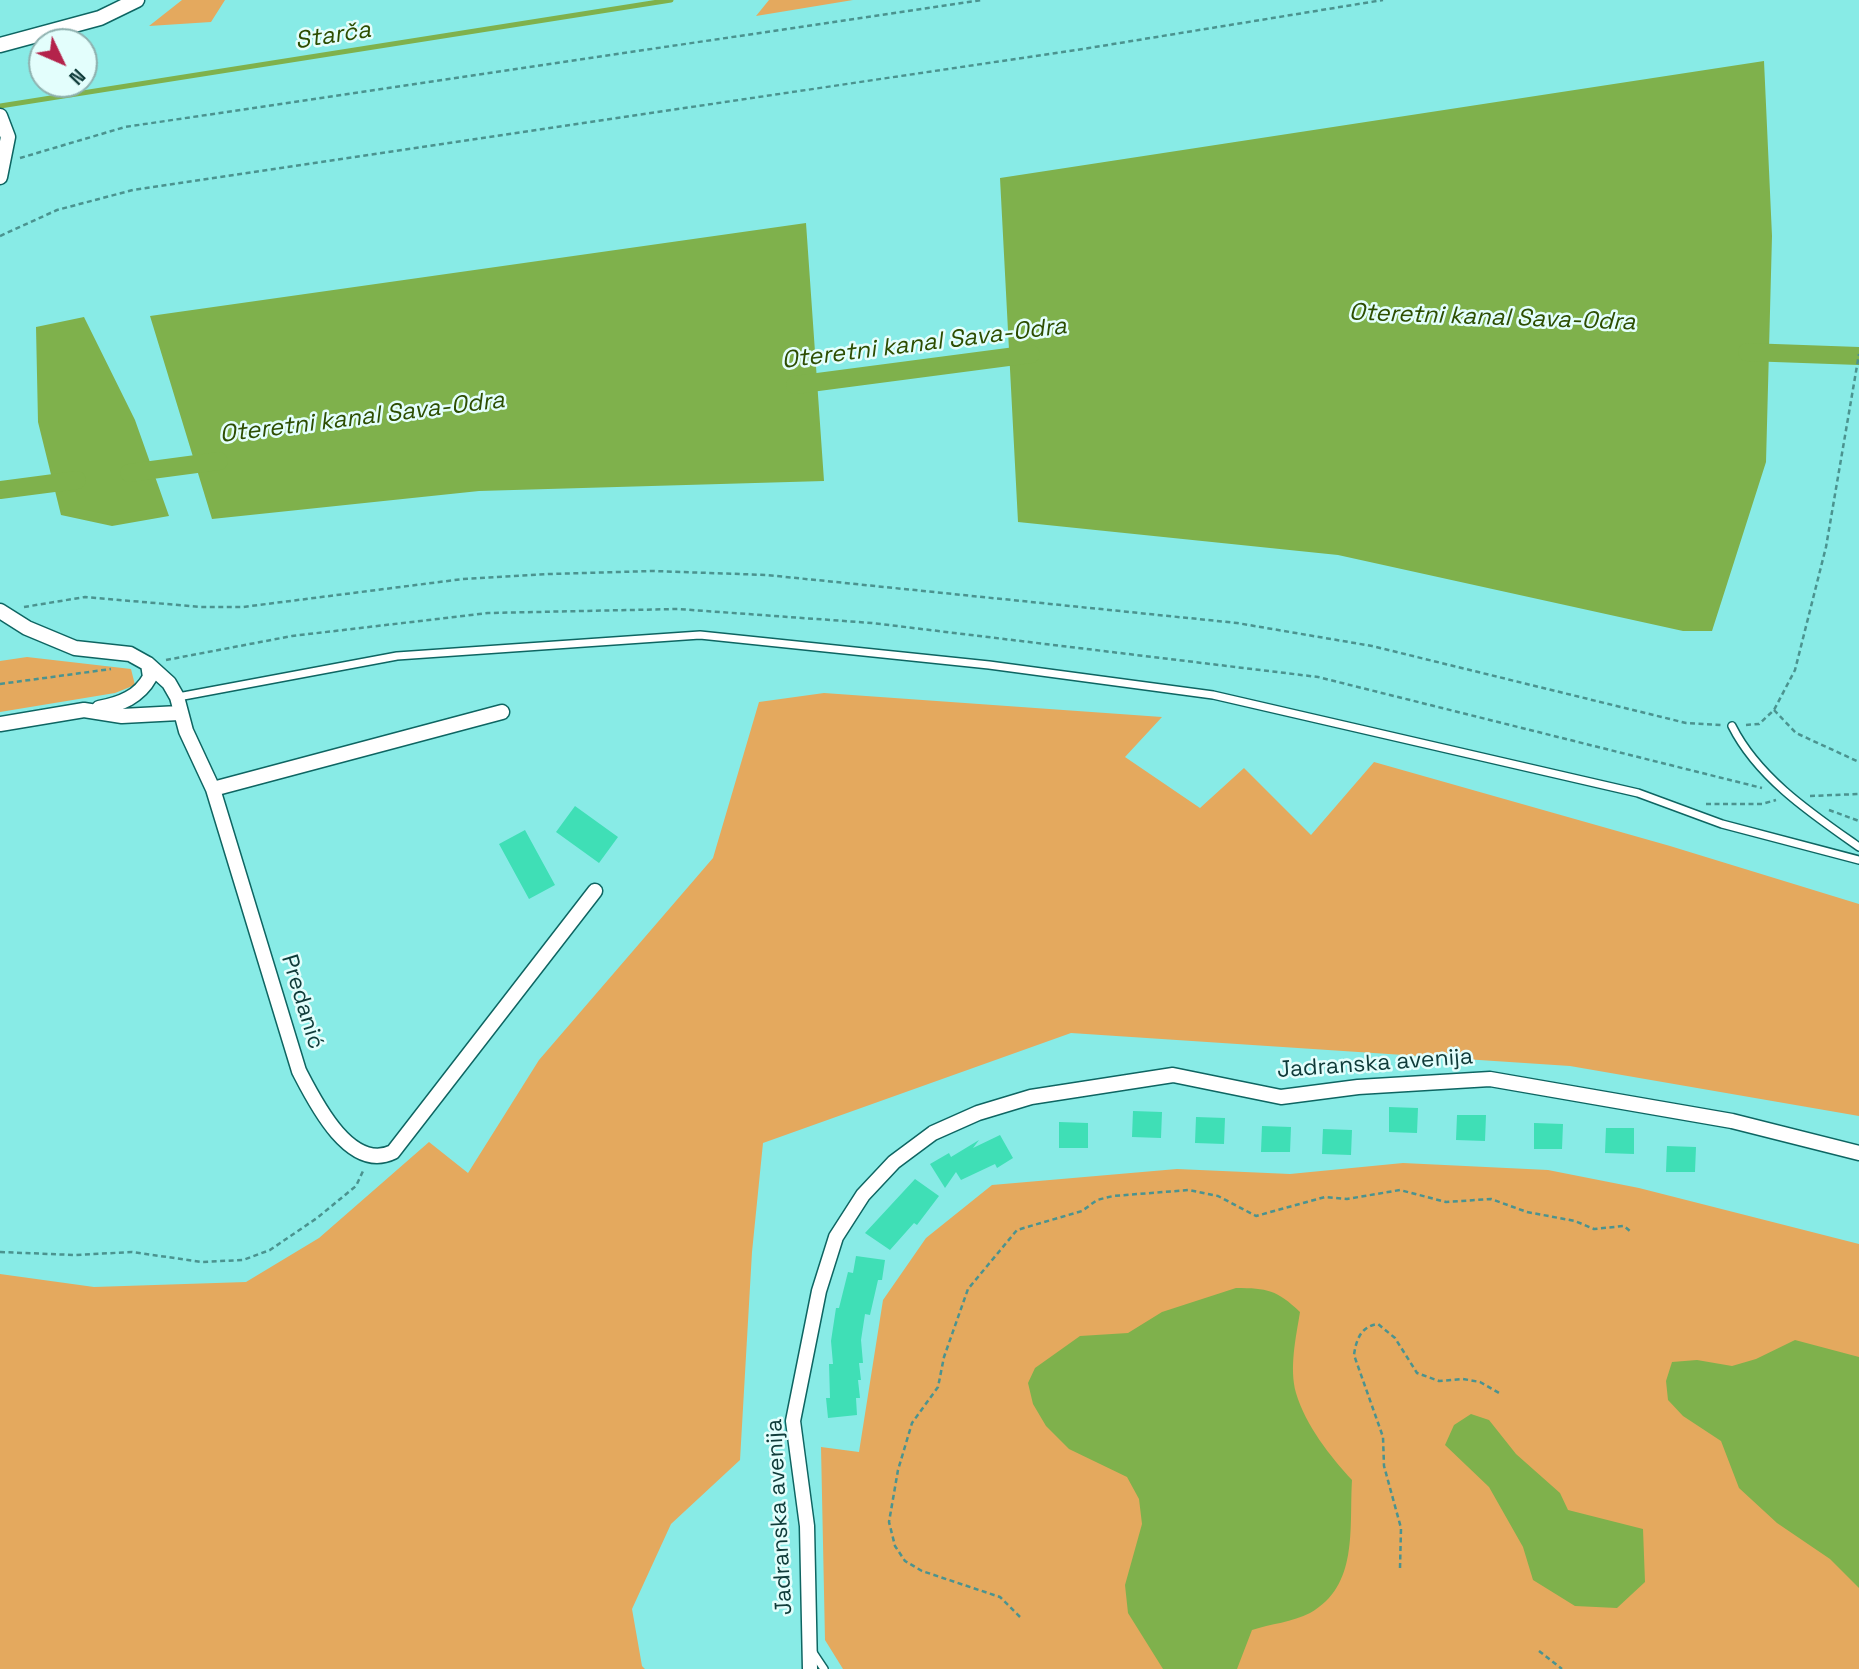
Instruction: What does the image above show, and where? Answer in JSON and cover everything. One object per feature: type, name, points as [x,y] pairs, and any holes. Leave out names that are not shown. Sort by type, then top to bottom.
[{"type":"street","points":[[0,45],[100,18],[136,0]]},
{"type":"street","points":[[1,118],[8,137],[3,170]]},
{"type":"street","points":[[0,611],[27,628],[75,648],[130,654],[148,664],[169,683],[177,697]]},
{"type":"street","points":[[0,724],[122,704],[150,677],[148,664]]},
{"type":"street","name":"Predanić","points":[[177,697],[179,713],[212,789],[299,1071],[314,1100],[345,1142],[365,1155]]},
{"type":"street","points":[[84,710],[122,716],[179,713]]},
{"type":"street","points":[[212,789],[502,712]]},
{"type":"street","points":[[365,1155],[382,1157],[393,1152],[595,891]]},
{"type":"street","name":"Jadranska avenija","points":[[810,1669],[807,1526],[793,1421],[819,1291],[836,1237],[863,1195],[894,1162],[933,1133],[978,1113],[1031,1097],[1173,1075],[1281,1097],[1358,1087],[1490,1079],[1732,1121],[1859,1153]]},
{"type":"lane","points":[[177,697],[397,656],[700,635],[989,665],[1213,695],[1638,793],[1722,824],[1859,860]]},
{"type":"lane","points":[[1732,726],[1742,746],[1790,796],[1859,846]]},
{"type":"lane","points":[[810,1647],[824,1669]]},
{"type":"path","points":[[3,170],[125,127],[982,0]]},
{"type":"path","points":[[0,236],[57,210],[133,190],[1089,48],[1383,0]]},
{"type":"path","points":[[0,611],[85,597],[201,607],[243,607],[463,579],[549,574],[653,571],[767,575],[1237,623],[1372,646],[1686,723],[1732,726],[1759,724],[1774,709],[1795,670],[1826,547],[1859,354]]},
{"type":"path","points":[[1774,709],[1796,733],[1835,754],[1859,762]]},
{"type":"path","points":[[1686,811],[1701,804],[1762,804],[1790,796],[1859,794]]},
{"type":"path","points":[[0,1252],[75,1255],[132,1252],[202,1262],[243,1260],[270,1250],[317,1218],[356,1186],[364,1175],[365,1155]]},
{"type":"path","points":[[1020,1617],[1000,1597],[922,1571],[905,1561],[894,1546],[889,1522],[898,1470],[912,1423],[938,1387],[944,1357],[968,1289],[1017,1230],[1082,1211],[1097,1200],[1113,1196],[1189,1190],[1218,1196],[1256,1216],[1325,1197],[1347,1199],[1400,1190],[1446,1202],[1491,1199],[1527,1212],[1575,1221],[1594,1230],[1624,1226],[1631,1232]]},
{"type":"path","points":[[1400,1568],[1401,1528],[1384,1466],[1382,1437],[1354,1355],[1355,1342],[1364,1329],[1378,1324],[1395,1338],[1417,1373],[1439,1381],[1463,1379],[1480,1382],[1499,1393]]},
{"type":"path","points":[[1539,1651],[1562,1669]]},
{"type":"shaded area","points":[[182,0],[225,0],[211,22],[149,26]]},
{"type":"shaded area","points":[[769,0],[853,0],[756,16]]},
{"type":"shaded area","points":[[27,657],[131,669],[135,685],[115,693],[0,712],[0,661]]},
{"type":"shaded area","points":[[824,693],[1162,717],[1125,757],[1200,808],[1244,768],[1311,835],[1374,762],[1670,846],[1859,904],[1859,1116],[1570,1066],[1071,1033],[763,1143],[752,1252],[740,1460],[671,1524],[632,1609],[642,1666],[645,1669],[0,1669],[0,1274],[94,1287],[246,1282],[319,1238],[429,1142],[468,1173],[539,1060],[713,858],[759,702]]},
{"type":"shaded area","points":[[1403,1163],[1548,1170],[1639,1188],[1859,1244],[1859,1669],[843,1669],[825,1640],[821,1447],[859,1452],[883,1300],[926,1238],[992,1185],[1177,1169],[1290,1174]]},
{"type":"water","points":[[1764,61],[1772,236],[1766,462],[1712,631],[1683,631],[1338,555],[1018,522],[1000,178]]},
{"type":"water","points":[[806,223],[824,481],[479,491],[212,519],[150,316]]},
{"type":"water","points":[[84,317],[135,420],[169,516],[112,526],[61,515],[38,422],[36,327]]},
{"type":"water","points":[[1236,1288],[1271,1292],[1285,1299],[1300,1312],[1294,1352],[1294,1383],[1300,1405],[1312,1429],[1352,1480],[1348,1554],[1337,1588],[1326,1602],[1303,1616],[1252,1630],[1237,1669],[1163,1669],[1128,1613],[1125,1585],[1142,1524],[1139,1499],[1127,1477],[1069,1449],[1046,1426],[1033,1404],[1028,1383],[1035,1368],[1080,1336],[1128,1333],[1162,1312]]},
{"type":"water","points":[[1795,1340],[1859,1357],[1859,1588],[1830,1559],[1777,1523],[1739,1488],[1721,1441],[1683,1416],[1668,1400],[1666,1381],[1672,1362],[1697,1360],[1732,1366],[1756,1359]]},
{"type":"water","points":[[1471,1414],[1489,1420],[1516,1454],[1560,1493],[1568,1510],[1643,1529],[1645,1582],[1617,1608],[1575,1606],[1533,1580],[1523,1547],[1489,1487],[1445,1445],[1454,1425]]},
{"type":"building","points":[[575,806],[618,837],[599,863],[556,832]]},
{"type":"building","points":[[525,830],[555,885],[529,899],[499,844]]},
{"type":"building","points":[[1389,1107],[1418,1108],[1417,1133],[1389,1132]]},
{"type":"building","points":[[1133,1111],[1162,1112],[1161,1138],[1132,1137]]},
{"type":"building","points":[[1457,1115],[1486,1115],[1485,1141],[1456,1140]]},
{"type":"building","points":[[1196,1117],[1225,1118],[1224,1144],[1195,1143]]},
{"type":"building","points":[[1059,1122],[1088,1123],[1088,1148],[1059,1148]]},
{"type":"building","points":[[1534,1123],[1563,1124],[1562,1149],[1534,1149]]},
{"type":"building","points":[[1262,1126],[1291,1127],[1290,1152],[1261,1152]]},
{"type":"building","points":[[1606,1128],[1634,1128],[1634,1154],[1605,1153]]},
{"type":"building","points":[[1323,1129],[1352,1130],[1351,1155],[1322,1154]]},
{"type":"building","points":[[1000,1135],[1013,1158],[997,1168],[995,1164],[961,1180],[956,1172],[945,1188],[930,1164],[949,1153],[951,1157],[979,1140],[973,1148]]},
{"type":"building","points":[[1667,1146],[1696,1147],[1695,1172],[1666,1172]]},
{"type":"building","points":[[915,1179],[939,1196],[917,1225],[914,1223],[890,1250],[865,1233]]},
{"type":"building","points":[[856,1256],[885,1260],[882,1280],[878,1280],[870,1315],[865,1314],[861,1340],[863,1363],[859,1363],[860,1398],[856,1398],[857,1415],[828,1418],[826,1398],[830,1398],[829,1364],[833,1364],[831,1341],[836,1308],[839,1308],[848,1272],[853,1273]]},
{"type":"waterway","name":"Starča","points":[[0,106],[671,0]]},
{"type":"waterway","name":"Oteretni kanal Sava-Odra","points":[[1747,352],[1859,356]]},
{"type":"waterway","name":"Oteretni kanal Sava-Odra","points":[[795,385],[1031,354]]},
{"type":"waterway","name":"Oteretni kanal Sava-Odra","points":[[129,473],[219,461]]},
{"type":"waterway","name":"Oteretni kanal Sava-Odra","points":[[0,490],[77,480]]}]
